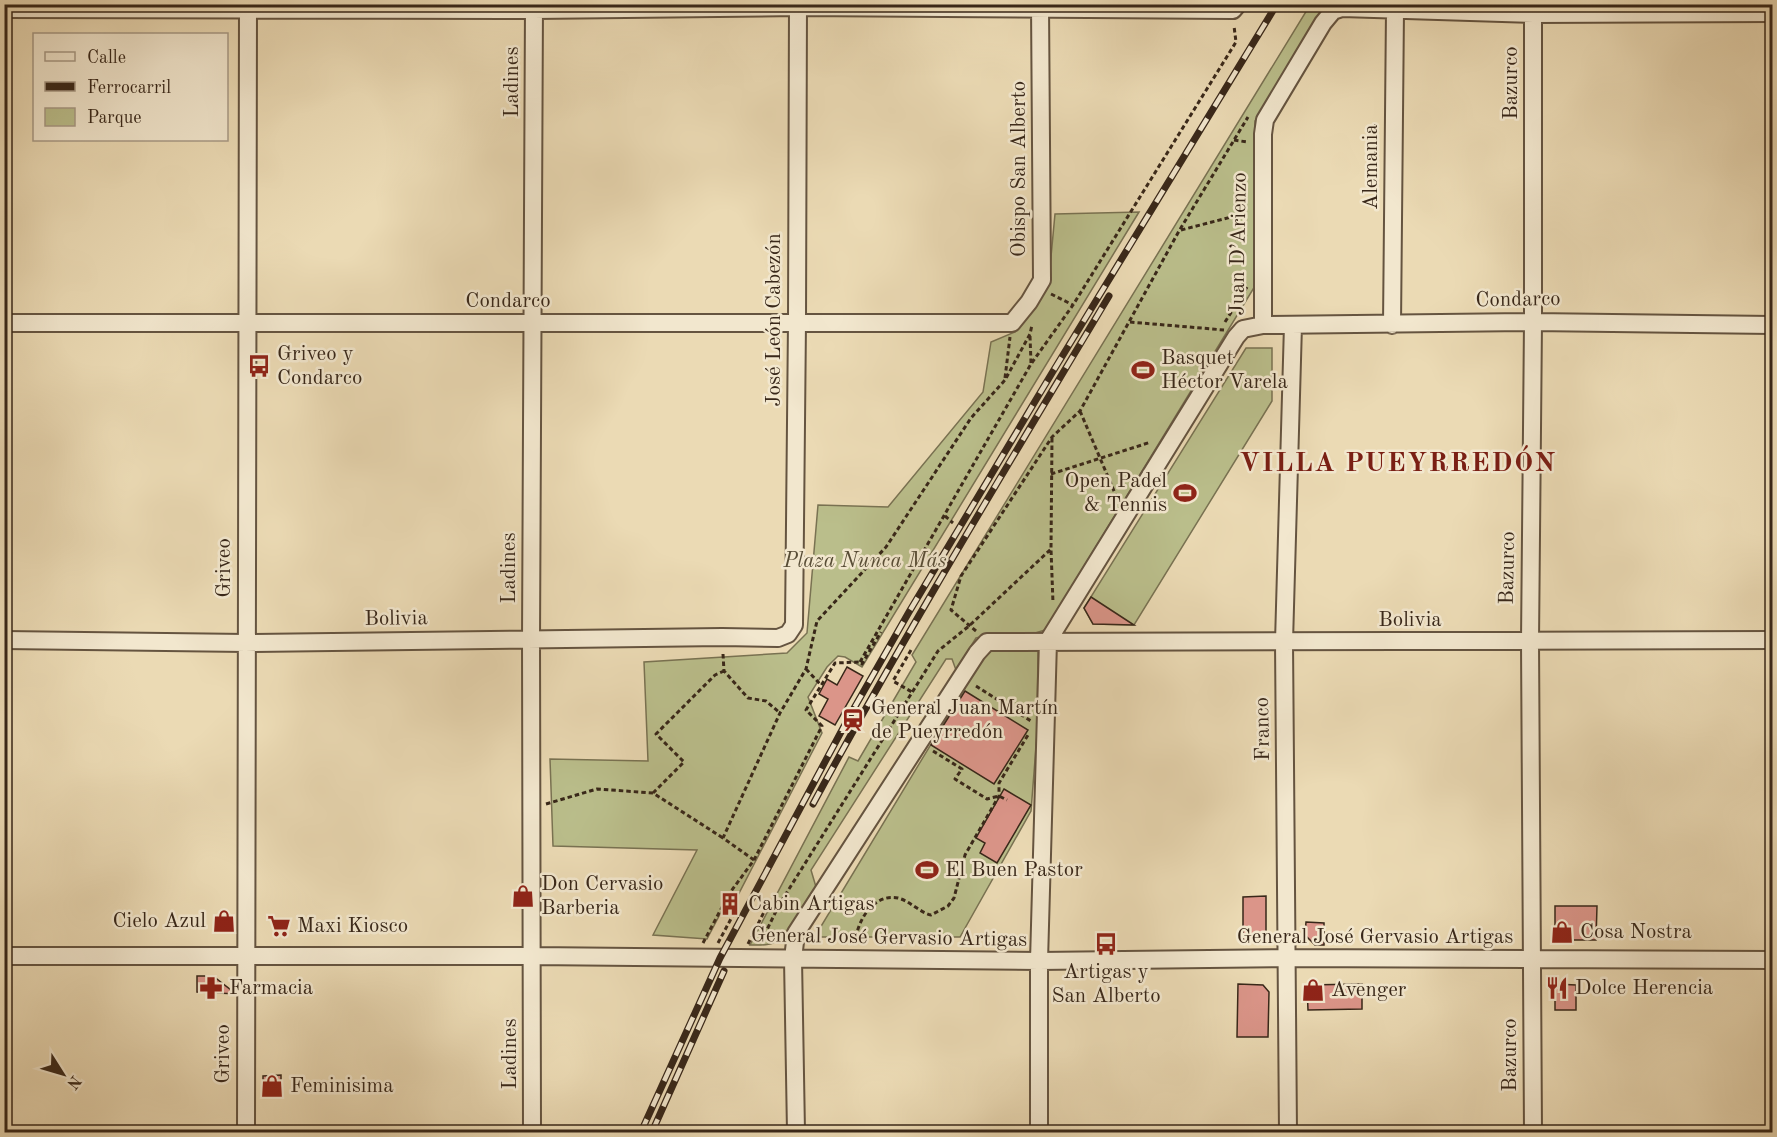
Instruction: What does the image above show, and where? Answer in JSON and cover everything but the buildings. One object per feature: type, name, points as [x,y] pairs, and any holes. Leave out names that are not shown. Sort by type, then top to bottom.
[{"type":"street","name":"José León Cabezón","points":[[788,633],[794,625],[798,6]]},
{"type":"street","name":"Griveo","points":[[246,1132],[248,7]]},
{"type":"street","name":"Ladines","points":[[532,1132],[531,640],[534,7]]},
{"type":"street","name":"Obispo San Alberto","points":[[1012,323],[1029,302],[1042,280],[1040,7]]},
{"type":"street","points":[[4,9],[1235,7]]},
{"type":"street","name":"Juan D’Arienzo","points":[[1048,641],[1229,333],[1263,325],[1263,134],[1265,120],[1323,23],[1333,11],[1341,9],[1395,10]]},
{"type":"street","points":[[1395,10],[1533,9],[1773,13]]},
{"type":"street","name":"Bazurco","points":[[1533,9],[1530,642],[1533,1132]]},
{"type":"street","name":"Alemania","points":[[1392,325],[1395,10]]},
{"type":"street","name":"Condarco","points":[[1263,325],[1533,322],[1773,325]]},
{"type":"street","name":"Condarco","points":[[4,323],[1012,323]]},
{"type":"street","name":"Franco","points":[[1288,1132],[1284,642],[1293,325]]},
{"type":"street","name":"Bolivia","points":[[4,640],[246,643],[778,638],[788,633]]},
{"type":"street","name":"Bolivia","points":[[1048,641],[1773,640]]},
{"type":"street","points":[[796,1132],[793,959],[796,933],[977,653],[987,642],[1048,641],[1040,727],[1039,1132]]},
{"type":"street","name":"General José Gervasio Artigas","points":[[4,956],[533,956],[1039,962],[1288,958],[1773,960]]},
{"type":"path","points":[[860,662],[1031,364],[1073,305],[1236,42],[1235,7]]},
{"type":"path","points":[[1251,121],[1252,110]]},
{"type":"path","points":[[986,630],[975,631],[951,610],[961,576],[1052,437],[1080,411],[1179,231],[1234,140],[1249,142]]},
{"type":"path","points":[[1179,231],[1252,212]]},
{"type":"path","points":[[1042,280],[1052,295],[1073,305]]},
{"type":"path","points":[[1216,338],[1229,333],[1250,282]]},
{"type":"path","points":[[1130,322],[1229,333]]},
{"type":"path","points":[[1005,380],[1012,323]]},
{"type":"path","points":[[1031,364],[1032,323]]},
{"type":"path","points":[[723,838],[780,713],[806,669],[817,621],[886,547],[971,418],[1005,380],[1030,334]]},
{"type":"path","points":[[1080,411],[1117,499],[1123,489]]},
{"type":"path","points":[[1052,437],[1053,604],[1059,594]]},
{"type":"path","points":[[1051,474],[1151,442],[1145,452]]},
{"type":"path","points":[[945,516],[953,523]]},
{"type":"path","points":[[746,959],[938,651],[969,626],[1051,549]]},
{"type":"path","points":[[703,958],[729,894],[754,860],[822,726],[806,710],[835,663],[860,662],[862,664],[881,632]]},
{"type":"path","points":[[722,637],[724,671],[748,698],[766,701],[780,713]]},
{"type":"path","points":[[911,650],[893,681],[912,692]]},
{"type":"path","points":[[806,669],[822,685]]},
{"type":"path","points":[[653,794],[684,762],[656,734],[715,675],[724,671]]},
{"type":"path","points":[[854,959],[858,926],[864,915],[879,902],[888,898],[896,898],[905,901],[922,913],[931,915],[948,906],[958,889],[965,855],[999,796],[999,783],[1040,727],[962,677]]},
{"type":"path","points":[[919,742],[962,769],[955,779],[987,799],[999,796],[1007,800]]},
{"type":"path","points":[[533,808],[597,789],[653,794],[754,860]]},
{"type":"path","points":[[746,959],[768,904]]},
{"type":"path","points":[[703,958],[733,915]]},
{"type":"green space","points":[[1310,5],[1325,5],[1255,121],[1255,286],[1045,630],[1037,633],[976,638],[956,670],[952,659],[946,659],[811,870],[816,887],[797,918],[773,943],[750,945],[849,757],[858,761],[916,662],[912,655]]},
{"type":"green space","name":"Plaza Nunca Más","points":[[1139,212],[862,667],[845,657],[838,656],[827,667],[808,697],[822,733],[737,897],[728,899],[707,939],[653,935],[697,850],[553,846],[550,759],[648,761],[644,662],[787,653],[807,633],[818,505],[888,507],[983,392],[991,342],[1015,332],[1042,295],[1049,278],[1055,214]]},
{"type":"green space","name":"Open Padel & Tennis","points":[[1246,348],[1272,348],[1272,401],[1134,625],[1093,624],[1084,608]]},
{"type":"green space","name":"El Buen Pastor","points":[[1038,648],[1037,734],[1031,811],[960,937],[819,937],[820,928],[982,658],[992,650]]},
{"type":"railway","points":[[641,1132],[720,958],[849,717],[1052,373],[1277,4]]},
{"type":"railway","points":[[813,804],[921,612],[1109,296]]},
{"type":"railway","points":[[652,1132],[724,971]]},
{"type":"place","name":"Griveo y Condarco","points":[[259,366]]},
{"type":"place","name":"Basquet Héctor Varela","points":[[1143,370]]},
{"type":"place","name":"Open Padel & Tennis","points":[[1185,493]]},
{"type":"place","name":"General Juan Martín de Pueyrredón","points":[[853,720]]},
{"type":"place","name":"El Buen Pastor","points":[[927,870]]},
{"type":"place","name":"Don Cervasio Barberia","points":[[523,896]]},
{"type":"place","name":"Cabin Artigas","points":[[730,904]]},
{"type":"place","name":"Cielo Azul","points":[[224,921]]},
{"type":"place","name":"Maxi Kiosco","points":[[279,926]]},
{"type":"place","name":"Cosa Nostra","points":[[1562,932]]},
{"type":"place","name":"Artigas y San Alberto","points":[[1106,944]]},
{"type":"place","name":"Farmacia","points":[[211,988]]},
{"type":"place","name":"Dolce Herencia","points":[[1557,988]]},
{"type":"place","name":"Avenger","points":[[1313,990]]},
{"type":"place","name":"Feminisima","points":[[272,1086]]},
{"type":"district","name":"VILLA PUEYRREDÓN","points":[[1398,463]]}]
